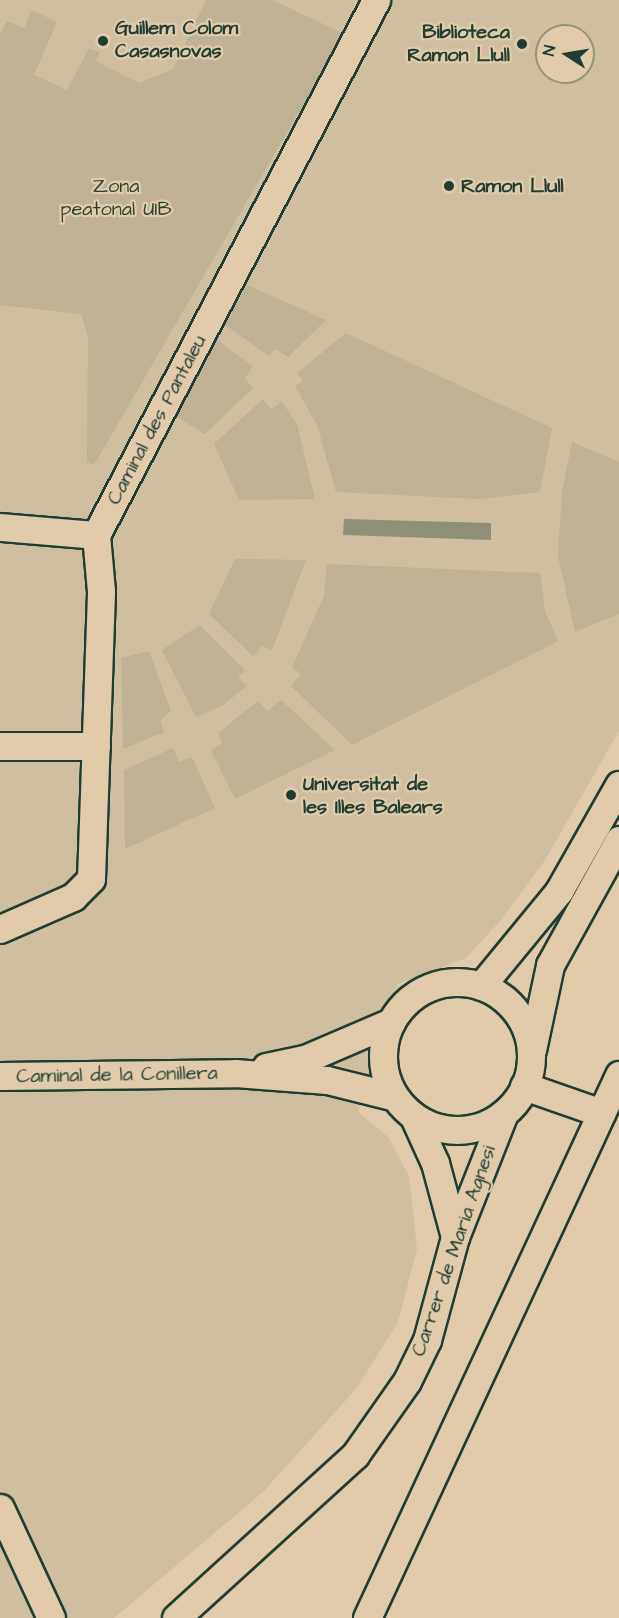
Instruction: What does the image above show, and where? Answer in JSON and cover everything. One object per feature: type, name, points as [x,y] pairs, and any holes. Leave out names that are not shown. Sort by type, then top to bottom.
[{"type":"street","name":"Caminal des Pantaleu","points":[[96,535],[376,0]]},
{"type":"street","points":[[0,527],[96,535],[101,591],[91,879],[73,897],[0,929]]},
{"type":"street","points":[[0,746],[96,746]]},
{"type":"street","points":[[481,986],[559,891],[619,785]]},
{"type":"street","points":[[414,1117],[459,1131],[483,1126],[504,1113],[524,1086],[550,965],[619,840]]},
{"type":"street","points":[[455,1237],[435,1163],[414,1117],[395,1097],[382,1060],[391,1022],[404,1004],[429,988],[460,982],[481,986],[517,1012],[531,1054]]},
{"type":"street","points":[[235,1073],[305,1059],[391,1022]]},
{"type":"street","points":[[235,1073],[327,1080],[395,1097]]},
{"type":"street","name":"Caminal de la Conillera","points":[[0,1076],[235,1073]]},
{"type":"street","points":[[367,1618],[619,1074]]},
{"type":"street","points":[[524,1086],[601,1113]]},
{"type":"street","name":"Carrer de Maria Agnesi","points":[[176,1618],[326,1485],[376,1426],[427,1340],[455,1237],[504,1113]]},
{"type":"street","points":[[0,1508],[51,1618]]},
{"type":"shaded area","name":"Universitat de les Illes Balears","points":[[0,0],[619,0],[619,731],[545,860],[500,921],[466,958],[398,984],[358,1112],[388,1137],[409,1176],[417,1249],[398,1322],[356,1389],[263,1492],[114,1618],[0,1618]]},
{"type":"shaded area","points":[[344,519],[491,523],[491,540],[343,535]]},
{"type":"green space","name":"Zona peatonal UIB","points":[[206,0],[273,0],[344,34],[94,465],[87,462],[88,337],[81,314],[0,305],[0,34],[7,21],[24,28],[32,10],[57,22],[34,75],[67,90],[89,48],[100,52],[95,61],[139,83],[173,69]]},
{"type":"green space","points":[[247,285],[326,320],[288,357],[276,349],[269,356],[225,325]]},
{"type":"green space","points":[[346,333],[552,428],[540,492],[479,499],[336,492],[317,425],[295,386],[303,381],[297,373]]},
{"type":"green space","points":[[217,340],[253,366],[245,378],[253,388],[205,434],[175,416]]},
{"type":"green space","points":[[263,399],[271,409],[282,402],[297,424],[315,499],[239,500],[214,444]]},
{"type":"green space","points":[[572,442],[619,462],[619,614],[575,632],[558,556],[562,492]]},
{"type":"green space","points":[[235,559],[306,560],[272,650],[262,646],[253,656],[209,614]]},
{"type":"green space","points":[[327,564],[540,573],[545,611],[558,641],[352,745],[291,686],[301,674],[292,667],[324,596]]},
{"type":"green space","points":[[200,625],[245,670],[238,677],[247,686],[222,706],[196,717],[162,650]]},
{"type":"green space","points":[[149,651],[171,711],[160,721],[164,732],[123,749],[121,658]]},
{"type":"green space","points":[[281,700],[335,750],[235,799],[211,750],[222,743],[218,733],[258,701],[268,711]]},
{"type":"green space","points":[[173,748],[179,762],[192,757],[215,808],[125,849],[124,770]]},
{"type":"place","name":"Guillem Colom Casasnovas","points":[[103,41]]},
{"type":"place","name":"Biblioteca Ramon Llull","points":[[522,44]]},
{"type":"place","name":"Ramon Llull","points":[[449,186]]},
{"type":"place","name":"Universitat de les Illes Balears","points":[[291,795]]}]
